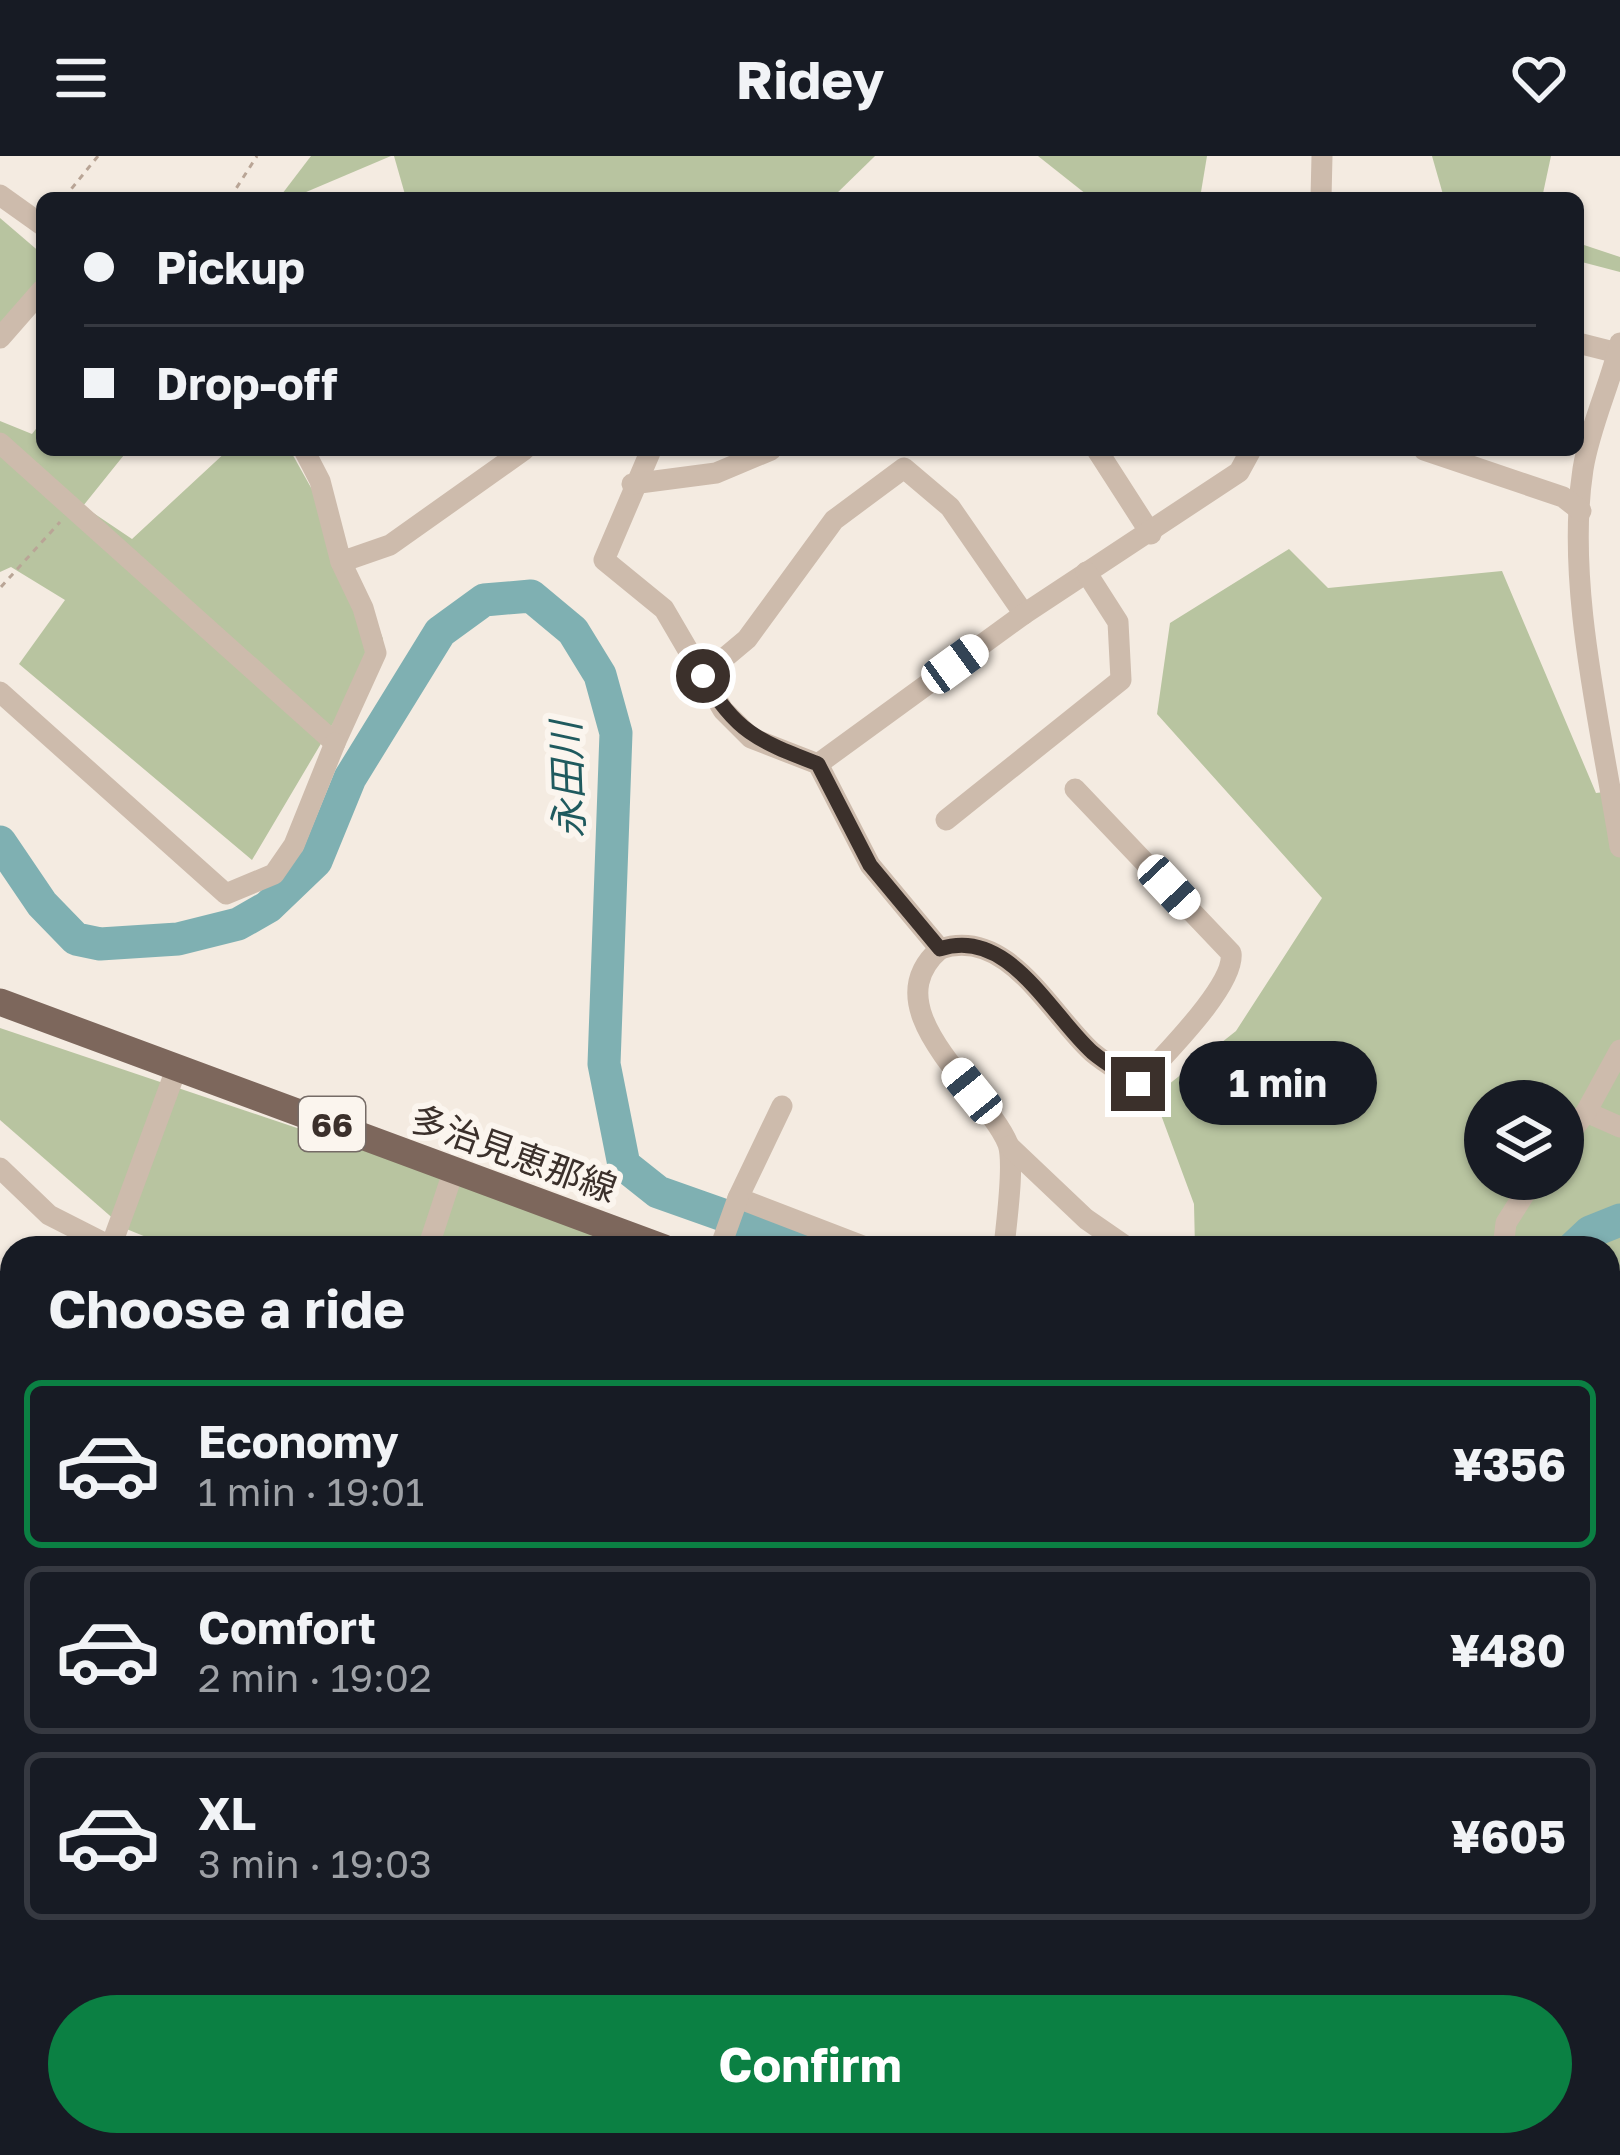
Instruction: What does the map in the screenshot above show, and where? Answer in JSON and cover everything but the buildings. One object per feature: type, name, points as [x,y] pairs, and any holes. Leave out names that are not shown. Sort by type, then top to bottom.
[{"type":"main road","name":"多治見恵那線","points":[[0,1003],[632,1236]]},
{"type":"street","points":[[1321,192],[1322,156]]},
{"type":"street","points":[[0,196],[36,221]]},
{"type":"street","points":[[0,338],[36,297]]},
{"type":"street","points":[[1584,344],[1619,348],[1583,467],[1580,511],[1585,604],[1620,848]]},
{"type":"street","points":[[0,443],[335,742]]},
{"type":"street","points":[[0,692],[226,894],[274,874],[294,845],[376,653],[363,608],[341,562],[320,481],[307,456]]},
{"type":"street","points":[[648,456],[604,560],[664,609],[723,710],[751,738],[818,764],[870,865],[940,949]]},
{"type":"street","points":[[632,484],[716,473],[757,456]]},
{"type":"street","points":[[1101,456],[1150,535]]},
{"type":"street","points":[[818,764],[1024,614],[1240,472],[1248,456]]},
{"type":"street","points":[[1442,456],[1563,497],[1580,511]]},
{"type":"street","points":[[341,562],[390,545],[495,459]]},
{"type":"street","points":[[703,676],[747,639],[834,520],[904,468],[950,507],[1024,614]]},
{"type":"street","points":[[946,820],[1121,680],[1118,622],[1086,572]]},
{"type":"street","points":[[1076,789],[1232,953],[1233,965],[1224,981],[1170,1048],[1138,1084],[1093,1053],[1010,963],[982,948],[956,944],[940,949],[928,960],[921,981],[926,1026],[1009,1146],[1111,1236]]},
{"type":"street","points":[[1584,1115],[1620,1049]]},
{"type":"street","points":[[117,1236],[176,1067]]},
{"type":"street","points":[[724,1236],[782,1106]]},
{"type":"street","points":[[1586,1112],[1620,1127]]},
{"type":"street","points":[[1005,1236],[1009,1146]]},
{"type":"street","points":[[0,1168],[49,1215],[91,1236]]},
{"type":"street","points":[[432,1236],[454,1169]]},
{"type":"street","points":[[1504,1236],[1506,1223],[1521,1200]]},
{"type":"street","points":[[736,1203],[833,1236]]},
{"type":"path","points":[[69,192],[98,156]]},
{"type":"path","points":[[234,192],[257,156]]},
{"type":"path","points":[[1,587],[72,508]]},
{"type":"green space","points":[[311,156],[391,156],[306,192],[284,192]]},
{"type":"green space","points":[[394,156],[875,156],[838,192],[404,192]]},
{"type":"green space","points":[[1038,156],[1207,156],[1201,192],[1083,192]]},
{"type":"green space","points":[[1432,156],[1551,156],[1543,192],[1442,192]]},
{"type":"green space","points":[[0,218],[36,249],[36,290],[0,329]]},
{"type":"green space","points":[[1584,245],[1620,257],[1620,272],[1584,263]]},
{"type":"green space","points":[[0,421],[32,434],[36,429],[36,456],[123,456],[83,506],[132,539],[222,456],[293,456],[353,563],[383,639],[252,860],[19,664],[65,600],[11,567],[0,572]]},
{"type":"green space","points":[[1289,549],[1328,588],[1502,571],[1596,793],[1620,790],[1620,1236],[1195,1236],[1194,1204],[1154,1096],[1236,1031],[1322,898],[1157,714],[1170,623]]},
{"type":"green space","points":[[0,1028],[502,1197],[601,1236],[144,1236],[124,1228],[0,1120]]},
{"type":"waterway","name":"永田川","points":[[0,842],[42,904],[76,939],[100,944],[178,939],[238,924],[268,907],[316,861],[350,778],[440,632],[484,600],[531,596],[573,631],[600,675],[616,733],[604,1064],[624,1165],[658,1192],[782,1236]]},
{"type":"waterway","name":"永田川","points":[[1586,1236],[1620,1220]]},
{"type":"route","points":[[703,676],[723,710],[751,738],[818,764],[846,810],[870,865],[940,949],[956,944],[982,948],[1010,963],[1093,1053],[1138,1084]]}]
